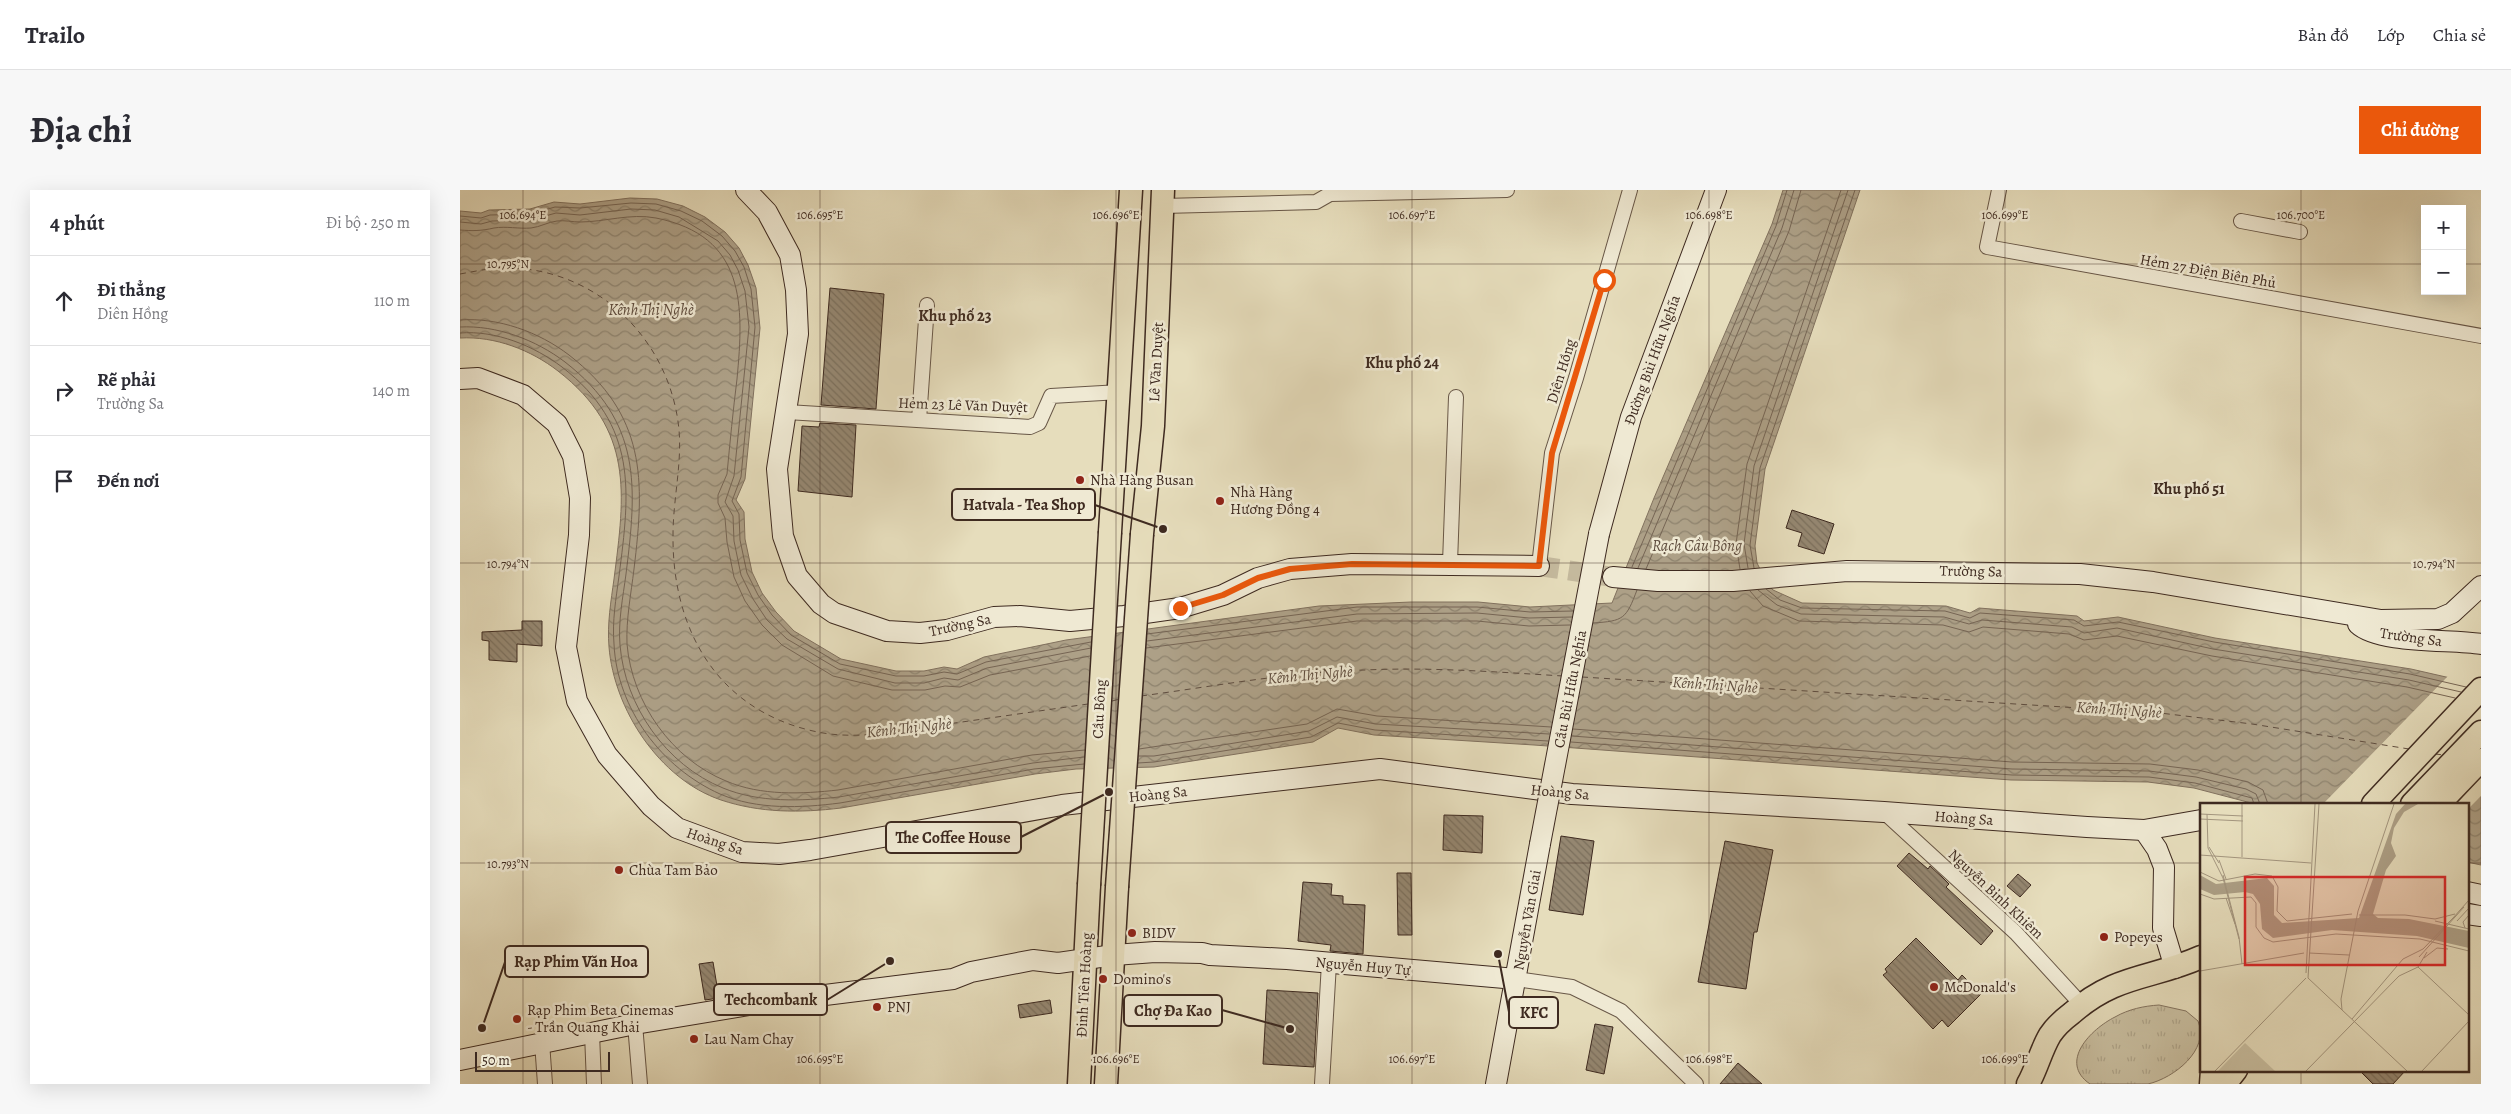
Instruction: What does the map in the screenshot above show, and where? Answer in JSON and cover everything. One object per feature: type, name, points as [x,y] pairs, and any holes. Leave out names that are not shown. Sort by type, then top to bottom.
[{"type":"main road","points":[[1120,392],[1131,190]]},
{"type":"main road","name":"Lê Văn Duyệt","points":[[1142,534],[1153,426],[1163,198]]},
{"type":"main road","name":"Cầu Bông","points":[[1089,885],[1120,392]]},
{"type":"main road","name":"Cầu Bông","points":[[1117,888],[1142,534]]},
{"type":"main road","points":[[2374,803],[2481,690]]},
{"type":"main road","points":[[2413,803],[2481,732]]},
{"type":"main road","points":[[2440,803],[2481,760]]},
{"type":"main road","name":"Đinh Tiên Hoàng","points":[[1079,1084],[1089,885]]},
{"type":"main road","name":"Đinh Tiên Hoàng","points":[[1106,1084],[1117,888]]},
{"type":"main road","points":[[2028,1084],[2050,1035],[2081,1004],[2095,994],[2126,980],[2175,968],[2200,957]]},
{"type":"main road","points":[[2225,1084],[2234,1072]]},
{"type":"street","name":"Trường Sa","points":[[746,190],[767,212],[790,255],[796,290],[798,334],[778,469],[783,536],[797,576],[821,604],[834,613],[886,631],[920,633],[947,630],[994,618],[1020,616],[1070,621],[1180,608],[1223,595],[1258,578],[1290,569],[1352,564],[1539,566]]},
{"type":"street","points":[[1163,198],[1316,202],[1330,194],[1507,190]]},
{"type":"street","name":"Diên Hồng","points":[[1539,566],[1552,453],[1576,378],[1630,190]]},
{"type":"street","name":"Đường Bùi Hữu Nghĩa","points":[[1599,534],[1631,417],[1716,190]]},
{"type":"street","name":"Hẻm 27 Điện Biên Phủ","points":[[2000,190],[1987,247],[2481,336]]},
{"type":"street","points":[[2241,221],[2300,232]]},
{"type":"street","points":[[919,420],[927,304]]},
{"type":"street","name":"Hoàng Sa","points":[[460,379],[478,378],[523,395],[557,424],[573,456],[580,498],[579,535],[566,647],[578,701],[607,755],[651,806],[677,828],[742,852],[779,854],[810,850],[1062,805],[1380,768],[1572,794],[1884,812],[2144,830],[2200,820]]},
{"type":"street","name":"Hẻm 23 Lê Văn Duyệt","points":[[787,412],[1030,427],[1039,423],[1051,396],[1120,392]]},
{"type":"street","points":[[1450,564],[1456,396]]},
{"type":"street","name":"Cầu Bùi Hữu Nghĩa","points":[[1540,844],[1599,534]]},
{"type":"street","name":"Trường Sa","points":[[1613,577],[1658,582],[1733,581],[1814,573],[1922,571],[2080,574],[2153,582],[2381,620],[2438,619],[2452,613],[2481,586]]},
{"type":"street","name":"Trường Sa","points":[[2348,614],[2363,628],[2383,634],[2429,641],[2481,644]]},
{"type":"street","name":"Nguyễn Bỉnh Khiêm","points":[[1884,812],[2016,933],[2081,1004]]},
{"type":"street","points":[[2144,830],[2157,849],[2164,867],[2163,928],[2175,968]]},
{"type":"street","name":"Nguyễn Văn Giai","points":[[1496,1084],[1540,844]]},
{"type":"street","points":[[2468,892],[2481,895]]},
{"type":"street","points":[[2468,914],[2481,916]]},
{"type":"street","name":"Nguyễn Huy Tự","points":[[460,1060],[635,1024],[761,1004],[954,979],[974,984],[1044,972],[1058,963],[1114,955],[1146,954],[1155,957],[1201,958],[1210,955],[1516,979]]},
{"type":"street","points":[[1322,1084],[1329,963]]},
{"type":"street","points":[[1516,979],[1572,987],[1622,1011],[1696,1084]]},
{"type":"street","points":[[635,1024],[640,1084]]},
{"type":"street","points":[[592,1033],[594,1084]]},
{"type":"street","points":[[542,1042],[545,1084]]},
{"type":"green space","points":[[2159,1005],[2186,1011],[2198,1021],[2199,1042],[2187,1061],[2168,1076],[2148,1084],[2090,1084],[2081,1075],[2077,1066],[2078,1056],[2088,1038],[2096,1029],[2115,1017],[2142,1007]]},
{"type":"water","name":"Kênh Thị Nghè","points":[[1783,190],[1860,190],[1765,469],[1755,546],[1757,563],[1767,583],[1773,590],[1802,603],[1946,606],[1970,613],[1979,608],[2077,616],[2084,621],[2118,617],[2215,638],[2411,669],[2481,685],[2481,865],[2468,862],[2468,803],[2251,803],[2194,788],[2148,782],[2011,780],[1374,735],[1338,728],[1313,742],[1154,767],[1076,769],[1035,774],[841,808],[780,811],[736,804],[721,800],[699,790],[678,776],[660,759],[630,717],[620,694],[613,671],[609,647],[609,630],[621,519],[621,491],[619,465],[612,440],[600,416],[583,393],[547,363],[524,351],[499,342],[486,339],[460,338],[460,211],[481,213],[489,210],[530,209],[554,202],[580,204],[630,198],[657,199],[683,206],[705,217],[725,232],[739,248],[748,265],[756,288],[760,328],[745,479],[736,500],[744,512],[745,539],[752,572],[762,593],[776,612],[794,631],[841,659],[896,671],[924,671],[944,667],[957,669],[984,657],[1066,640],[1319,606],[1411,602],[1478,602],[1530,607],[1612,603],[1654,498],[1772,224]]},
{"type":"pier","points":[[2449,675],[2481,683],[2481,796],[2468,809],[2468,803],[2324,803]]},
{"type":"building","points":[[830,288],[884,294],[876,409],[821,405]]},
{"type":"building","points":[[820,423],[856,425],[852,497],[798,491],[802,426],[819,427]]},
{"type":"building","points":[[1792,510],[1834,524],[1824,554],[1798,546],[1802,533],[1786,528]]},
{"type":"building","points":[[522,621],[542,621],[542,646],[517,644],[517,662],[489,660],[489,641],[482,640],[482,632],[522,630]]},
{"type":"building","points":[[1444,815],[1483,816],[1482,853],[1443,850]]},
{"type":"building","points":[[1561,836],[1594,841],[1583,915],[1549,910]]},
{"type":"building","points":[[1725,841],[1773,850],[1757,932],[1754,932],[1746,989],[1698,982]]},
{"type":"building","points":[[1909,853],[1928,869],[1930,866],[1942,877],[1949,884],[1946,887],[1993,931],[1981,945],[1897,866]]},
{"type":"building","points":[[1397,873],[1411,873],[1412,935],[1398,935]]},
{"type":"building","points":[[2018,874],[2031,885],[2020,897],[2007,886]]},
{"type":"building","points":[[1303,882],[1332,884],[1331,895],[1343,896],[1343,904],[1365,905],[1363,954],[1330,951],[1331,945],[1298,941]]},
{"type":"building","name":"McDonald's","points":[[1916,938],[1958,980],[1962,975],[1981,994],[1948,1027],[1942,1020],[1933,1029],[1883,975],[1887,972],[1885,969]]},
{"type":"building","points":[[713,962],[719,998],[705,1000],[699,964]]},
{"type":"building","points":[[1267,990],[1318,993],[1314,1067],[1263,1064]]},
{"type":"building","points":[[1050,1000],[1052,1013],[1020,1018],[1018,1005]]},
{"type":"building","points":[[1595,1024],[1613,1027],[1604,1074],[1586,1070]]},
{"type":"building","points":[[1738,1063],[1762,1084],[1720,1084]]},
{"type":"building","points":[[2361,1072],[2404,1072],[2393,1084],[2373,1084]]},
{"type":"ferry route","points":[[460,274],[512,268],[544,272],[575,282],[602,298],[626,318],[646,341],[662,368],[673,398],[679,430],[680,443],[673,535],[675,569],[681,602],[691,632],[706,660],[726,684],[750,704],[779,720],[813,731],[845,735],[893,732],[1088,704]]},
{"type":"ferry route","points":[[1141,696],[1281,676],[1337,671],[1439,670],[1563,676]]},
{"type":"ferry route","points":[[1582,677],[2160,713],[2252,724],[2409,749]]},
{"type":"ferry route","points":[[1112,701],[1120,699]]},
{"type":"ferry route","points":[[2435,754],[2444,755]]},
{"type":"tunnel","points":[[1539,566],[1613,577]]},
{"type":"place","name":"Nhà Hàng Busan","points":[[1080,480]]},
{"type":"place","name":"Nhà Hàng Hương Đồng 4","points":[[1220,501]]},
{"type":"place","name":"Hatvala - Tea Shop","points":[[1163,529]]},
{"type":"place","name":"The Coffee House","points":[[1109,792]]},
{"type":"place","name":"Chùa Tam Bảo","points":[[619,870]]},
{"type":"place","name":"BIDV","points":[[1132,933]]},
{"type":"place","name":"Popeyes","points":[[2104,937]]},
{"type":"place","name":"KFC","points":[[1498,954]]},
{"type":"place","name":"Techcombank","points":[[890,961]]},
{"type":"place","name":"Domino's","points":[[1103,979]]},
{"type":"place","name":"McDonald's","points":[[1934,987]]},
{"type":"place","name":"PNJ","points":[[877,1007]]},
{"type":"place","name":"Rạp Phim Beta Cinemas - Trần Quang Khải","points":[[517,1019]]},
{"type":"place","name":"Rạp Phim Văn Hoa","points":[[482,1028]]},
{"type":"place","name":"Chợ Đa Kao","points":[[1290,1029]]},
{"type":"place","name":"Lau Nam Chay","points":[[694,1039]]},
{"type":"district","name":"Khu phố 23","points":[[955,316]]},
{"type":"district","name":"Khu phố 24","points":[[1402,363]]},
{"type":"district","name":"Khu phố 51","points":[[2189,489]]},
{"type":"route","points":[[1180,608],[1223,595],[1258,578],[1290,569],[1352,564],[1539,566],[1552,453],[1604,280]]},
{"type":"water label","name":"Rạch Cầu Bông","points":[[1697,546]]}]
